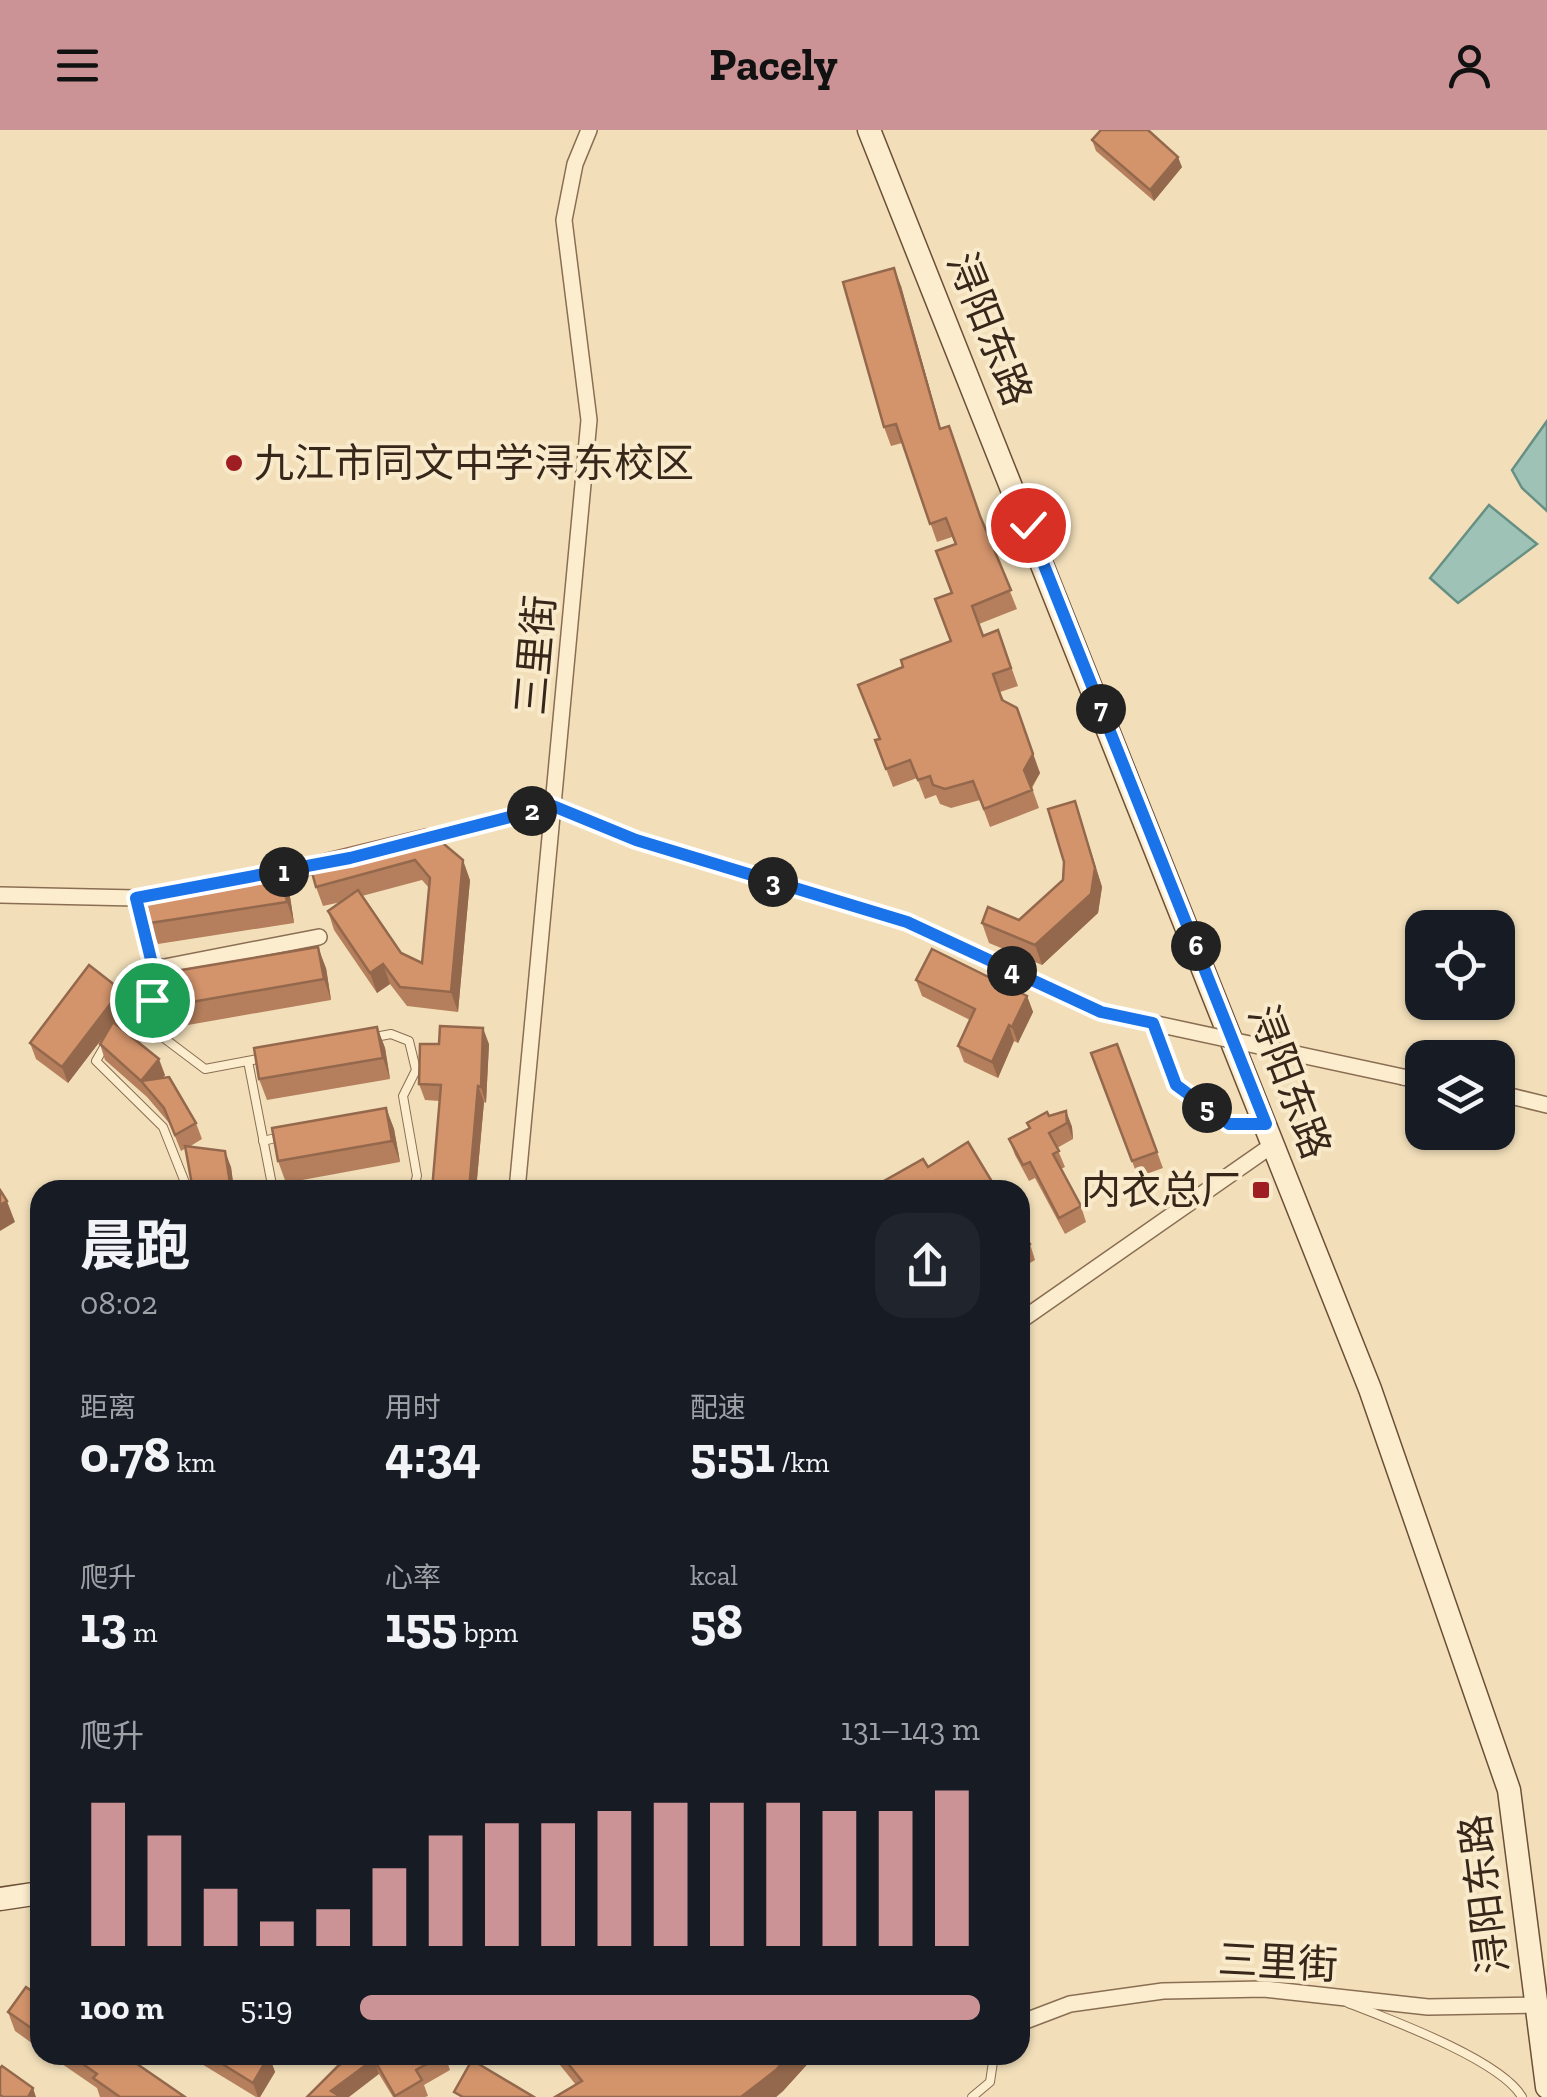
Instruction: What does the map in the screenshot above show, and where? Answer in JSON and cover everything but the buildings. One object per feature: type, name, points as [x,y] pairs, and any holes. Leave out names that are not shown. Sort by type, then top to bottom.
[{"type":"main road","name":"浔阳东路","points":[[870,130],[1370,1389],[1509,1790],[1541,2005],[1547,2087]]},
{"type":"main road","points":[[0,1899],[30,1894]]},
{"type":"street","name":"三里街","points":[[519,1180],[590,420],[564,220],[575,164],[589,130]]},
{"type":"street","points":[[405,844],[553,806],[636,840],[907,922],[1101,1012],[1405,1077]]},
{"type":"street","points":[[242,880],[350,858]]},
{"type":"street","points":[[0,895],[136,898],[181,890]]},
{"type":"street","points":[[154,969],[319,937]]},
{"type":"street","points":[[1515,1097],[1547,1104]]},
{"type":"street","points":[[1030,1314],[1270,1134]]},
{"type":"street","name":"三里街","points":[[1030,2018],[1070,2004],[1163,1990],[1264,1989],[1428,2008],[1541,2005]]},
{"type":"lane","points":[[136,898],[157,984],[140,1020],[114,1032],[96,1061],[163,1126],[184,1180]]},
{"type":"lane","points":[[140,1020],[205,1069],[266,1058]]},
{"type":"lane","points":[[355,1041],[391,1034],[409,1042],[416,1070],[402,1096],[416,1180]]},
{"type":"lane","points":[[248,1061],[271,1180]]},
{"type":"lane","points":[[388,1114],[405,1110]]},
{"type":"lane","points":[[262,1141],[298,1133]]},
{"type":"lane","points":[[1330,1996],[1444,2044],[1504,2077],[1522,2097]]},
{"type":"lane","points":[[972,2097],[990,2082],[993,2065]]},
{"type":"path","points":[[1153,1023],[1176,1085],[1229,1124],[1270,1134]]},
{"type":"water","points":[[1547,421],[1547,511],[1522,488],[1512,470]]},
{"type":"water","points":[[1489,505],[1537,544],[1458,603],[1430,578]]},
{"type":"place","name":"九江市同文中学浔东校区","points":[[234,463]]},
{"type":"place","name":"内衣总厂","points":[[1261,1190]]},
{"type":"route","points":[[152,1000],[157,984],[136,898],[350,858],[553,806],[636,840],[907,922],[1101,1012],[1153,1023],[1176,1085],[1229,1124],[1266,1124],[1028,525]]}]
